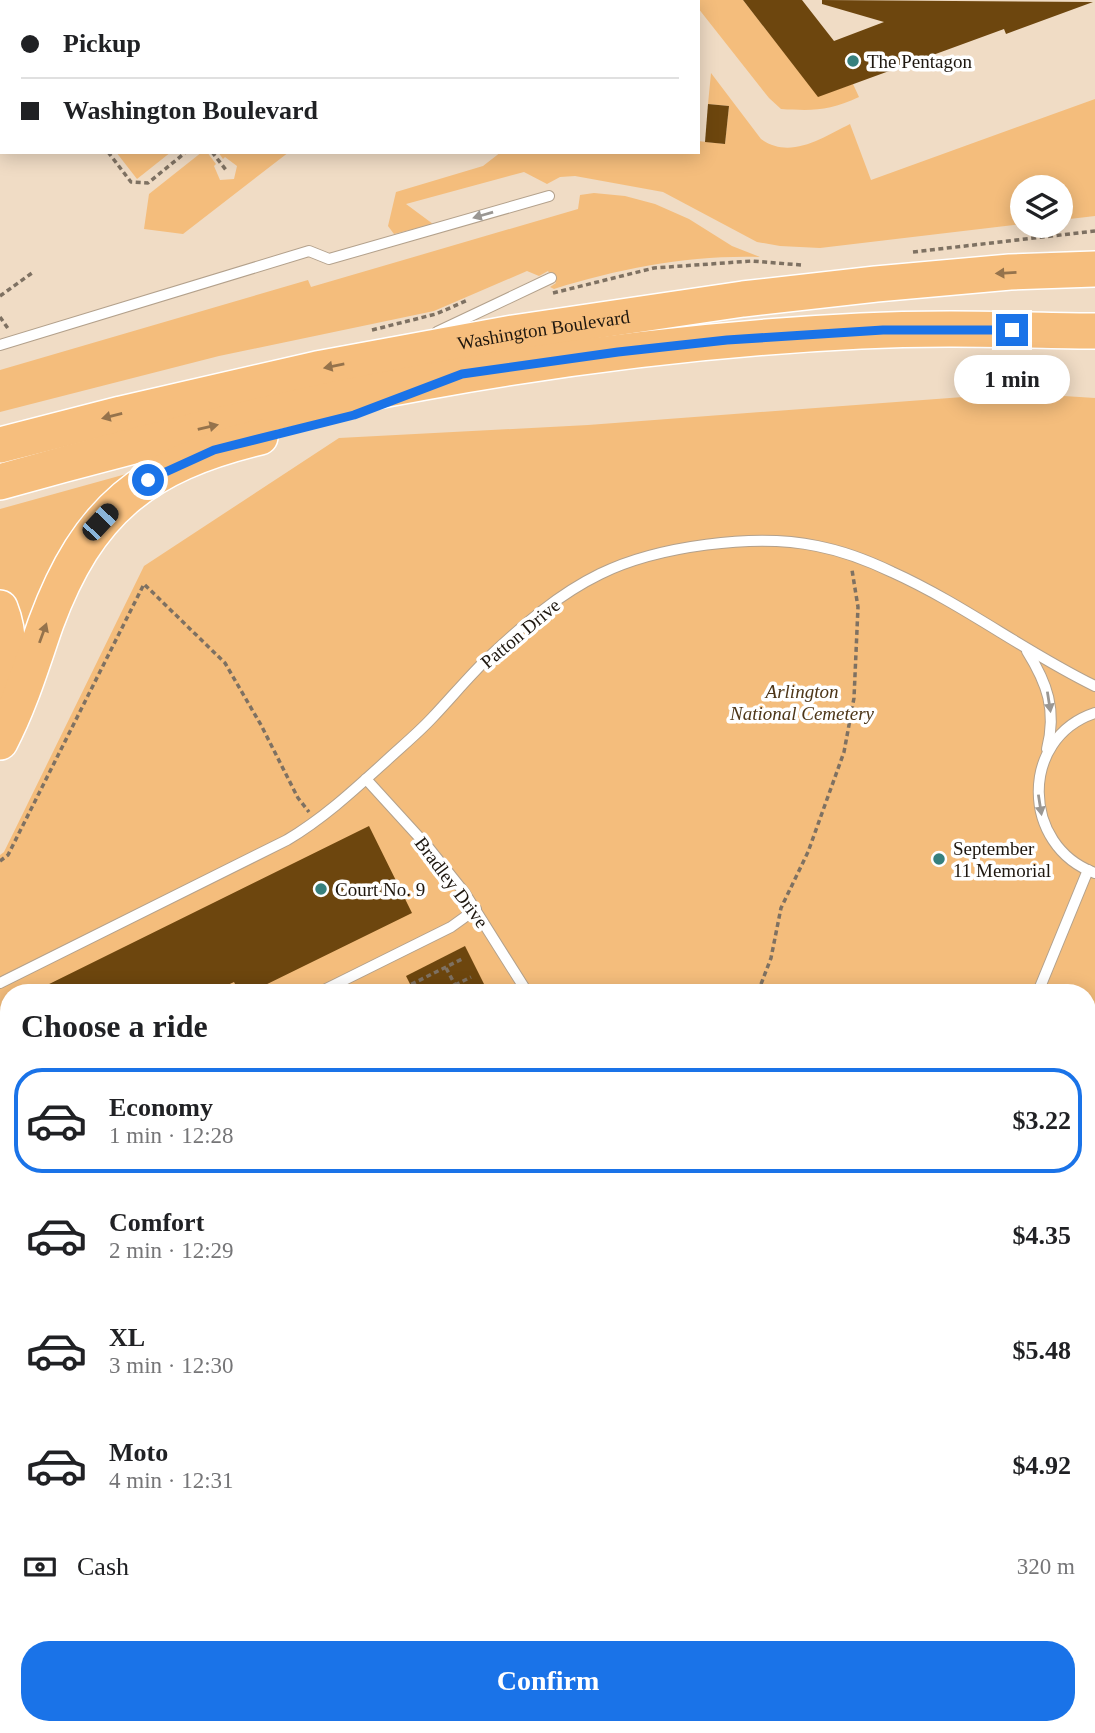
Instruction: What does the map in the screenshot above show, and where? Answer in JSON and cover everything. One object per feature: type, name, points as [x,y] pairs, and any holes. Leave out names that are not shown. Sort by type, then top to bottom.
[{"type":"highway","name":"Washington Boulevard","points":[[0,445],[187,398],[382,356],[513,333],[743,299],[877,284],[1010,272],[1095,269]]},
{"type":"highway","points":[[643,315],[746,313],[843,305],[1095,292]]},
{"type":"highway","points":[[928,328],[1034,316],[1095,315]]},
{"type":"highway","name":"Washington Boulevard","points":[[0,482],[202,428],[462,374],[662,346],[928,328],[1095,331]]},
{"type":"highway","points":[[0,742],[73,562],[100,522],[131,492],[170,468],[214,450],[354,415],[462,374]]},
{"type":"highway","points":[[0,608],[6,625],[9,652],[0,698]]},
{"type":"lane","points":[[0,345],[309,251],[329,259],[548,195]]},
{"type":"lane","points":[[382,356],[551,278]]},
{"type":"lane","name":"Patton Drive","points":[[0,983],[275,846],[315,823],[432,718],[464,680],[528,623],[567,593],[601,573],[643,558],[708,545],[782,542],[817,545],[893,572],[923,587],[1024,648],[1095,686]]},
{"type":"lane","points":[[1024,648],[1042,675],[1048,695],[1051,728],[1038,795],[1041,814],[1057,846],[1069,859],[1092,872],[1042,984]]},
{"type":"lane","points":[[1044,762],[1061,734],[1074,723],[1095,713]]},
{"type":"lane","name":"Bradley Drive","points":[[366,779],[428,846],[476,909],[522,984]]},
{"type":"lane","points":[[336,984],[451,927],[476,909]]},
{"type":"path","points":[[110,154],[131,182],[148,183],[184,154]]},
{"type":"path","points":[[214,154],[226,170]]},
{"type":"path","points":[[0,296],[32,273]]},
{"type":"path","points":[[761,984],[771,958],[781,908],[808,852],[844,752],[854,698],[858,607],[850,555]]},
{"type":"path","points":[[0,861],[8,855],[144,584],[225,663],[261,725],[298,798],[315,823]]},
{"type":"path","points":[[413,984],[462,959]]},
{"type":"path","points":[[446,968],[454,984]]},
{"type":"path","points":[[457,984],[471,977]]},
{"type":"green space","points":[[700,0],[743,0],[818,96],[853,84],[859,97],[839,105],[802,110],[781,109],[769,98],[700,11]]},
{"type":"green space","points":[[711,73],[761,139],[772,145],[806,145],[850,124],[871,180],[1095,99],[1095,216],[1073,219],[1073,175],[1010,175],[1010,225],[820,248],[780,246],[757,242],[663,192],[575,176],[560,177],[547,184],[524,172],[406,204],[433,224],[394,234],[388,226],[396,192],[483,166],[498,154],[700,154],[700,141],[725,144],[729,106],[708,104]]},
{"type":"green space","points":[[118,154],[168,154],[137,179]]},
{"type":"green space","points":[[199,154],[208,154],[216,164],[214,166],[220,180],[234,179],[237,166],[225,157],[223,159],[219,154],[286,154],[183,234],[144,229],[149,194]]},
{"type":"green space","points":[[594,193],[625,196],[655,204],[689,219],[732,246],[760,257],[708,258],[656,264],[554,289],[550,287],[556,283],[548,271],[539,276],[527,271],[434,311],[219,356],[0,412],[0,370],[308,280],[311,287],[578,209],[580,195]]},
{"type":"green space","name":"Arlington National Cemetery","points":[[1017,393],[1095,398],[1095,984],[0,984],[0,855],[4,852],[144,566],[339,438],[588,425]]},
{"type":"green space","points":[[155,466],[22,666],[6,599],[0,590],[0,509]]},
{"type":"building","name":"The Pentagon","points":[[743,0],[802,0],[834,41],[884,22],[822,4],[822,0],[1093,2],[1006,34],[1004,29],[818,97]]},
{"type":"building","points":[[708,104],[729,106],[725,144],[705,142]]},
{"type":"building","name":"Court No. 9","points":[[369,826],[412,913],[267,984],[49,984]]},
{"type":"building","points":[[465,946],[484,984],[410,984],[406,976]]},
{"type":"place","name":"The Pentagon","points":[[853,61]]},
{"type":"place","name":"September 11 Memorial","points":[[939,859]]},
{"type":"place","name":"Court No. 9","points":[[321,889]]},
{"type":"route","points":[[148,480],[214,450],[354,415],[462,374],[662,346],[727,340],[928,328],[1012,330]]}]
